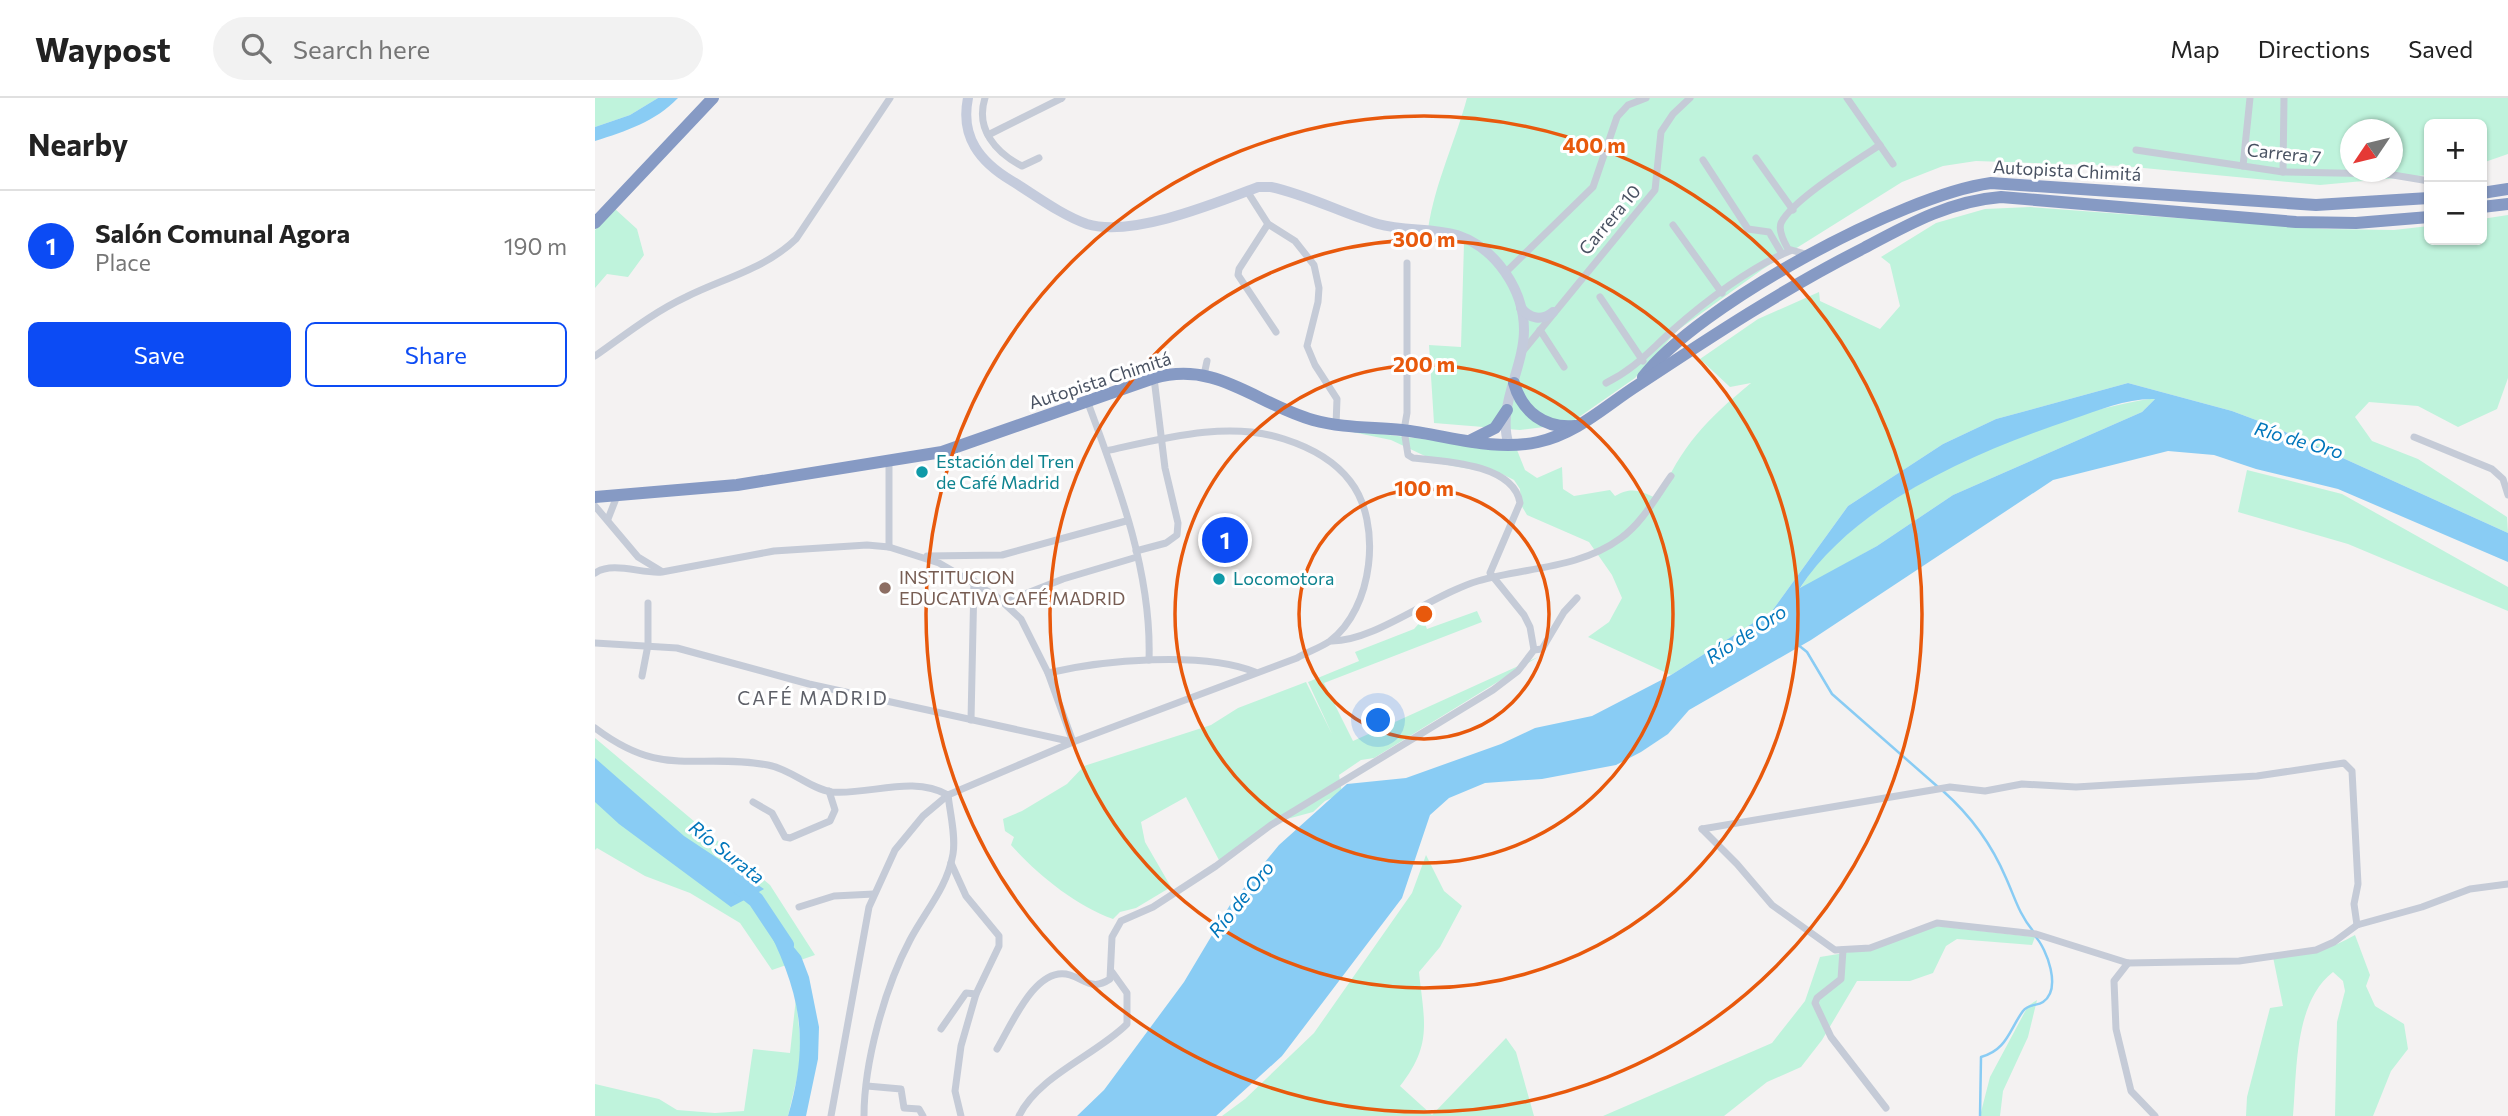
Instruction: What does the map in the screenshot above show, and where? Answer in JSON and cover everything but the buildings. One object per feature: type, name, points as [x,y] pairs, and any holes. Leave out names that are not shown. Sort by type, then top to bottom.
[{"type":"highway","points":[[595,223],[713,98]]},
{"type":"highway","name":"Autopista Chimitá","points":[[1637,386],[1662,357],[1721,309],[1755,286],[1917,202],[1958,189],[1991,183],[2316,205],[2424,198]]},
{"type":"highway","points":[[2487,192],[2508,189]]},
{"type":"highway","name":"Autopista Chimitá","points":[[595,498],[737,485],[942,452],[1154,378],[1185,372],[1225,381],[1286,410],[1336,425],[1404,430],[1457,440],[1509,445],[1551,439],[1583,425],[1637,386],[1801,280],[1919,219],[1965,202],[2001,197],[2344,223],[2424,217]]},
{"type":"highway","points":[[2487,206],[2508,204]]},
{"type":"highway","points":[[1514,383],[1523,403],[1538,419],[1560,426],[1583,425]]},
{"type":"highway","points":[[1457,440],[1477,438],[1489,433],[1507,410]]},
{"type":"street","points":[[595,356],[656,312],[766,264],[782,253],[796,239],[890,98]]},
{"type":"street","points":[[968,98],[967,129],[982,160],[1001,175],[1088,224],[1129,224],[1171,218],[1258,187],[1283,189],[1377,223],[1458,236],[1491,256],[1512,282],[1524,328],[1523,351],[1507,410],[1505,430],[1509,445]]},
{"type":"street","points":[[985,98],[982,118],[988,135],[999,152],[1022,166],[1039,159]]},
{"type":"street","points":[[988,135],[1062,98]]},
{"type":"street","points":[[1505,272],[1593,187],[1617,117],[1628,105],[1646,98]]},
{"type":"street","name":"Carrera 10","points":[[1523,351],[1655,190],[1661,132],[1673,114],[1690,98]]},
{"type":"street","points":[[1847,98],[1893,164]]},
{"type":"street","points":[[2243,166],[2250,98]]},
{"type":"street","points":[[2283,172],[2284,98]]},
{"type":"street","points":[[1790,251],[1780,228],[1793,210],[1821,184],[1880,145]]},
{"type":"street","name":"Carrera 7","points":[[2136,150],[2283,172],[2387,174],[2424,180]]},
{"type":"street","points":[[1756,158],[1793,210]]},
{"type":"street","points":[[1703,160],[1748,229],[1769,232],[1782,254]]},
{"type":"street","points":[[1247,191],[1268,224],[1295,241],[1314,265],[1319,288],[1318,302],[1307,346],[1315,366],[1336,399],[1336,425]]},
{"type":"street","points":[[1268,224],[1239,269],[1238,275],[1240,282],[1276,332]]},
{"type":"street","points":[[1674,225],[1722,293]]},
{"type":"street","points":[[1606,383],[1643,360],[1674,329],[1722,293],[1782,254],[1790,251],[1813,255]]},
{"type":"street","points":[[1407,263],[1407,413],[1404,430],[1408,455],[1413,458],[1472,466],[1505,479],[1518,491],[1520,503],[1491,565],[1493,578],[1504,587],[1524,615],[1530,627],[1534,650]]},
{"type":"street","points":[[1600,297],[1643,360]]},
{"type":"street","points":[[1520,308],[1536,318],[1546,317],[1553,312]]},
{"type":"street","points":[[1540,330],[1564,366]]},
{"type":"street","points":[[1204,375],[1207,361]]},
{"type":"street","points":[[1005,602],[1166,543],[1177,535],[1178,523],[1167,481],[1154,378]]},
{"type":"street","points":[[1088,403],[1106,451],[1137,554],[1144,588],[1149,660]]},
{"type":"street","points":[[831,1116],[856,969],[874,894],[895,850],[923,816],[948,795],[1073,742],[1297,658],[1331,641],[1352,614],[1366,584],[1372,546],[1358,496],[1350,482],[1328,460],[1281,438],[1215,432],[1162,439],[1106,451]]},
{"type":"street","points":[[2414,438],[2492,468],[2503,479],[2508,495]]},
{"type":"street","points":[[889,462],[889,547]]},
{"type":"street","points":[[1331,641],[1347,641],[1479,580],[1569,564],[1619,540],[1633,527],[1671,476]]},
{"type":"street","points":[[608,519],[617,496]]},
{"type":"street","points":[[595,506],[638,557],[662,572]]},
{"type":"street","points":[[923,556],[1002,555],[1126,521]]},
{"type":"street","points":[[595,573],[609,568],[646,573],[662,572],[774,551],[867,545],[889,547],[923,556],[974,581],[1005,602],[1021,619],[1048,673],[1073,742]]},
{"type":"street","points":[[971,720],[974,581]]},
{"type":"street","points":[[997,1049],[1025,1000],[1044,980],[1059,973],[1072,975],[1085,984],[1101,985],[1110,979],[1112,937],[1121,921],[1153,907],[1221,863],[1271,825],[1493,690],[1518,671],[1534,650],[1542,649],[1564,612],[1577,598]]},
{"type":"street","points":[[642,676],[648,645],[648,603]]},
{"type":"street","points":[[595,643],[677,648],[809,684],[1073,742]]},
{"type":"street","points":[[1048,673],[1084,665],[1149,660],[1233,663],[1255,672]]},
{"type":"street","points":[[595,728],[629,751],[652,760],[771,765],[829,792],[918,786],[948,795]]},
{"type":"street","points":[[2357,925],[2354,904],[2358,884],[2353,771],[2344,763],[2257,776],[2076,787],[2022,784],[1985,791],[1950,788],[1702,829],[1737,863],[1772,905],[1835,950],[1870,948],[1937,923],[2036,934],[2128,962],[2239,961],[2296,953],[2334,942],[2357,925],[2470,890],[2508,884]]},
{"type":"street","points":[[753,802],[772,813],[785,836],[790,838],[829,821],[835,810],[829,792]]},
{"type":"street","points":[[864,1116],[880,1019],[898,966],[910,940],[944,886],[951,862],[954,850],[948,795]]},
{"type":"street","points":[[951,862],[966,896],[999,936],[999,946],[976,994],[957,1065],[955,1091],[961,1116]]},
{"type":"street","points":[[799,907],[834,896],[874,894]]},
{"type":"street","points":[[1843,950],[1841,979],[1817,998],[1815,1003],[1832,1037],[1886,1108]]},
{"type":"street","points":[[2128,962],[2114,981],[2116,1029],[2131,1091],[2155,1116]]},
{"type":"street","points":[[1019,1116],[1026,1102],[1059,1074],[1101,1048],[1127,1024],[1127,993],[1112,971]]},
{"type":"street","points":[[941,1029],[966,993],[976,994]]},
{"type":"street","points":[[867,1086],[901,1089],[905,1108],[919,1109],[923,1116]]},
{"type":"green space","points":[[595,98],[658,98],[630,115],[595,127]]},
{"type":"green space","points":[[1467,98],[2508,98],[2508,154],[2487,161],[2487,119],[2424,119],[2424,175],[2403,177],[2403,119],[2340,119],[2340,182],[2353,182],[2320,185],[2123,166],[1976,161],[1943,166],[1902,182],[1763,269],[1678,330],[1635,378],[1569,424],[1520,430],[1434,423],[1429,345],[1461,347],[1464,243],[1427,238],[1438,185]]},
{"type":"green space","points":[[2030,207],[2326,229],[2394,230],[2424,227],[2424,245],[2487,245],[2487,218],[2508,215],[2508,378],[2497,409],[2458,427],[2418,406],[2369,402],[2355,417],[2372,441],[2418,459],[2507,517],[2508,533],[2272,426],[2232,411],[2128,383],[1996,419],[1943,444],[1848,506],[1772,611],[1671,675],[1588,637],[1609,622],[1622,598],[1612,575],[1589,542],[1527,515],[1521,505],[1520,489],[1514,480],[1504,475],[1442,464],[1391,440],[1338,429],[1517,450],[1525,470],[1537,478],[1562,467],[1563,489],[1574,496],[1610,490],[1615,496],[1632,490],[1658,499],[1686,448],[1721,409],[1751,383],[1730,387],[1700,359],[1758,319],[1819,292],[1820,301],[1880,329],[1900,306],[1890,264],[1881,257],[1936,223],[1985,209]]},
{"type":"green space","points":[[615,209],[637,229],[644,255],[628,277],[607,274],[595,288],[595,230]]},
{"type":"green space","points":[[2156,398],[2142,412],[1953,495],[1877,546],[1799,590],[1820,559],[1857,526],[1894,499],[1935,475],[1979,453],[2069,418]]},
{"type":"green space","points":[[2247,470],[2342,494],[2508,587],[2508,611],[2348,544],[2238,512]]},
{"type":"green space","points":[[1477,611],[1482,622],[1324,683],[1353,741],[1538,657],[1374,758],[1361,760],[1339,775],[1342,793],[1325,801],[1313,812],[1272,823],[1220,862],[1186,797],[1141,822],[1145,842],[1171,887],[1136,908],[1120,912],[1113,919],[1085,906],[1058,888],[1011,845],[1014,837],[1005,831],[1003,819],[1067,784],[1084,766],[1211,725],[1238,708],[1306,682],[1332,734],[1308,682],[1359,661],[1355,652],[1414,629],[1423,619],[1427,629]]},
{"type":"green space","points":[[595,738],[770,885],[815,955],[772,970],[740,923],[690,893],[645,876],[597,848],[595,850]]},
{"type":"green space","points":[[1426,855],[1444,891],[1462,906],[1440,947],[1419,972],[1424,1019],[1422,1044],[1418,1057],[1400,1086],[1432,1115],[1506,1038],[1516,1052],[1534,1116],[1222,1116],[1245,1099],[1314,1033],[1412,893]]},
{"type":"green space","points":[[1936,926],[2035,937],[2032,945],[1957,939],[1946,946],[1933,973],[1910,981],[1857,981],[1822,1040],[1801,1067],[1767,1082],[1724,1116],[1603,1116],[1772,1043],[1805,1001],[1820,957],[1869,949]]},
{"type":"green space","points":[[2355,935],[2370,975],[2366,986],[2375,1006],[2404,1024],[2408,1049],[2391,1071],[2373,1116],[2335,1116],[2337,1022],[2345,991],[2343,981],[2333,972],[2320,985],[2304,1019],[2297,1059],[2293,1116],[2246,1116],[2247,1097],[2270,1008],[2283,1006],[2273,957],[2315,951]]},
{"type":"green space","points":[[796,998],[802,1057],[788,1116],[595,1116],[595,1084],[659,1099],[677,1110],[715,1113],[744,1111],[753,1049],[790,1053]]},
{"type":"green space","points":[[2037,1000],[2028,1037],[2003,1091],[2000,1116],[1980,1116],[1990,1077],[2028,1006]]},
{"type":"water","points":[[658,98],[678,98],[650,120],[595,141],[595,127],[630,115]]},
{"type":"water","name":"Río de Oro","points":[[2128,383],[2232,411],[2272,426],[2508,533],[2508,562],[2338,489],[2256,469],[2214,455],[2168,451],[2053,480],[1811,640],[1689,710],[1668,734],[1641,752],[1616,765],[1542,779],[1485,783],[1449,798],[1430,815],[1402,898],[1282,1056],[1216,1116],[1077,1116],[1104,1090],[1184,982],[1230,905],[1279,845],[1347,784],[1406,778],[1501,744],[1535,728],[1592,716],[1671,675],[1772,611],[1848,506],[1943,444],[1996,419]],"holes":[[[2155,399],[2142,412],[1953,495],[1877,546],[1800,588],[1824,557],[1853,530],[1922,483],[2036,432],[2114,405]]]},
{"type":"water","points":[[595,758],[684,836],[764,889],[731,907],[619,824],[595,802]]},
{"type":"water","points":[[752,896],[801,956],[809,977],[819,1027],[818,1059],[806,1116],[788,1116],[800,1054],[795,1002],[779,952]]},
{"type":"waterway","points":[[1797,644],[1807,652],[1832,694],[1938,787]]},
{"type":"waterway","points":[[1943,791],[1971,820],[1987,842],[2033,931]]},
{"type":"waterway","name":"Río Surata","points":[[736,884],[756,900],[786,945]]},
{"type":"waterway","points":[[1980,1116],[1981,1057],[1997,1050],[2027,1007],[2043,1002],[2049,996],[2051,969],[2035,936]]},
{"type":"place","name":"Estación del Tren de Café Madrid","points":[[922,472]]},
{"type":"place","name":"Salón Comunal Agora","points":[[1225,540]]},
{"type":"place","name":"Locomotora","points":[[1219,579]]},
{"type":"place","name":"INSTITUCION EDUCATIVA CAFÉ MADRID","points":[[885,588]]},
{"type":"district","name":"CAFÉ MADRID","points":[[813,698]]}]
